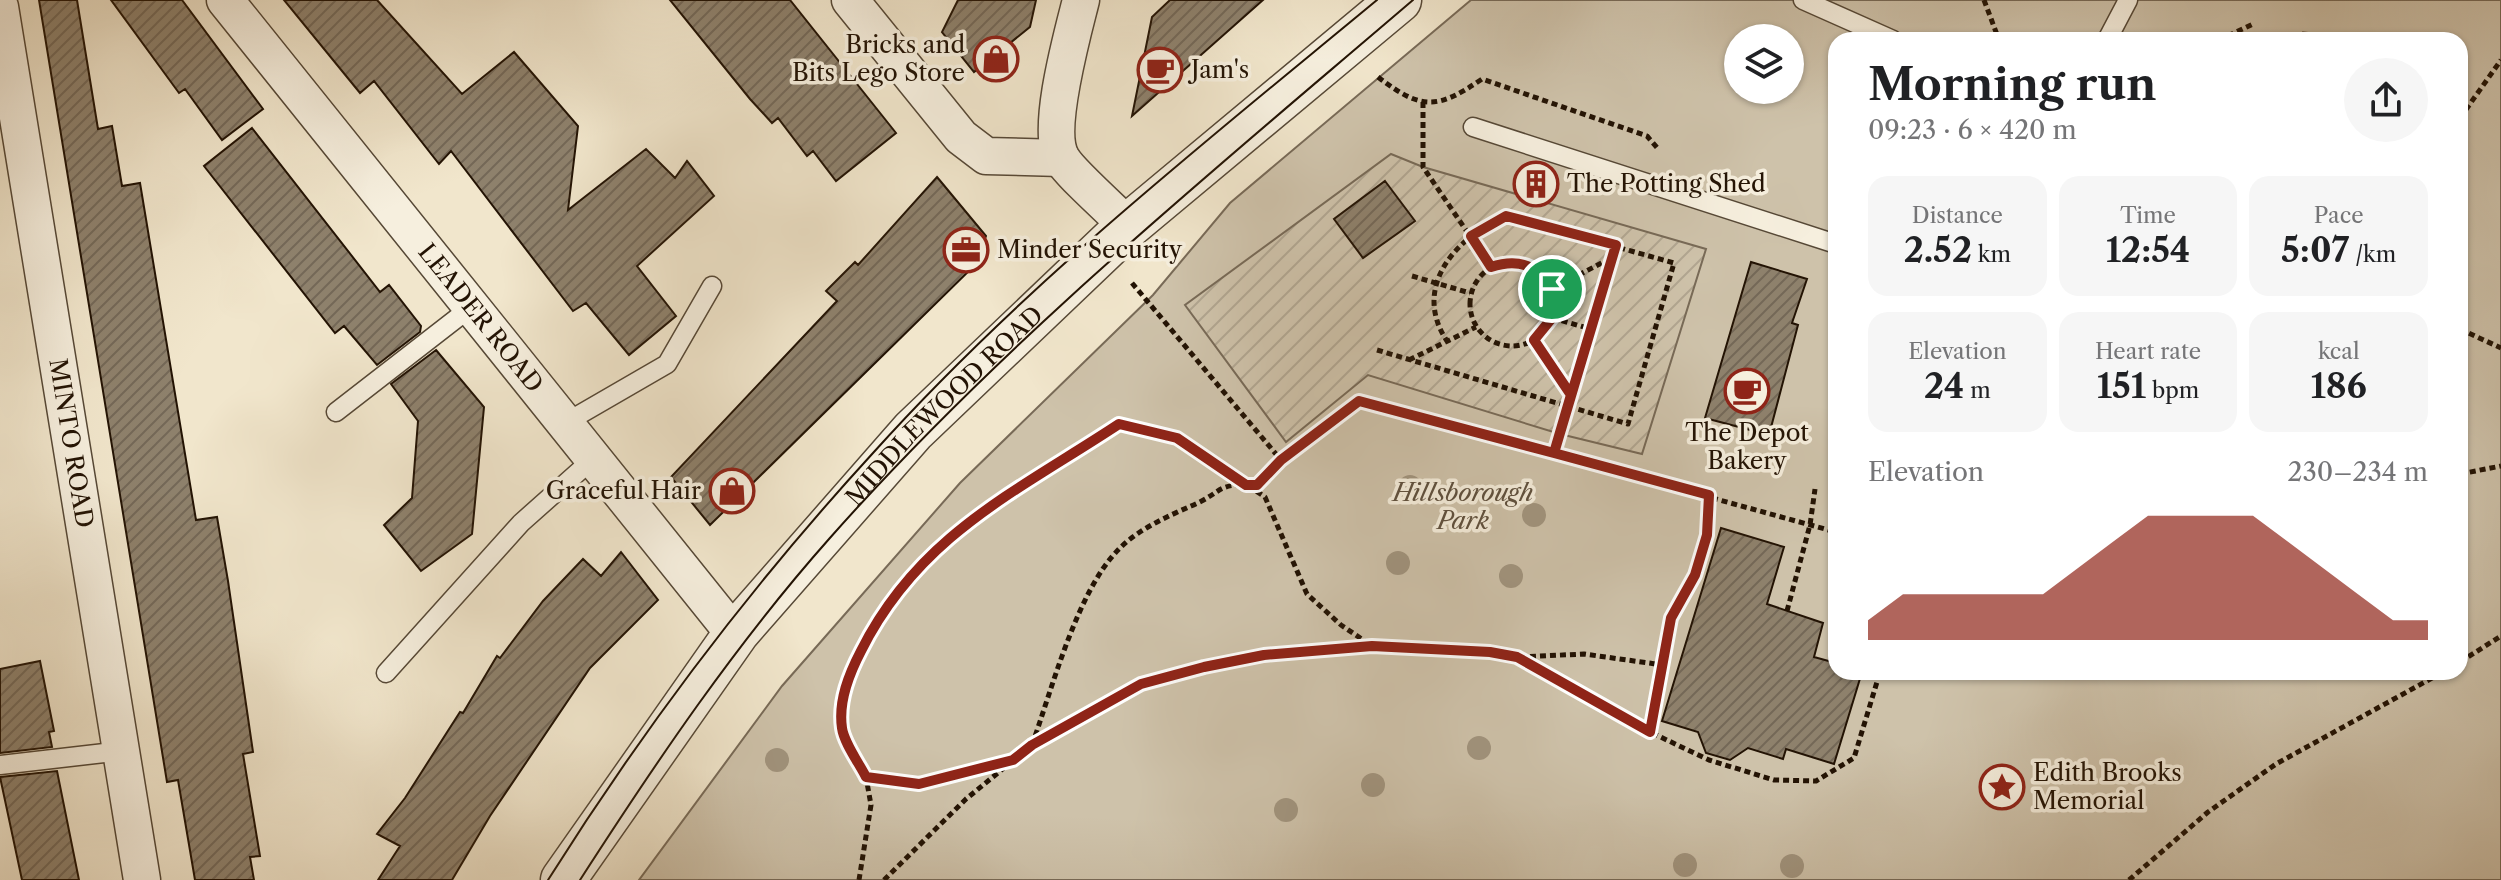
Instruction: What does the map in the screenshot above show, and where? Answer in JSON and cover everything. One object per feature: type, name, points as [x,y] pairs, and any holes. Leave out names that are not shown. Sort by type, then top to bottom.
[{"type":"street","name":"LEADER ROAD","points":[[225,0],[470,308],[727,625],[737,632]]},
{"type":"street","points":[[850,0],[961,137],[986,156],[1061,158]]},
{"type":"street","points":[[1081,0],[1066,57],[1057,120],[1061,158],[1115,237]]},
{"type":"street","name":"MIDDLEWOOD ROAD","points":[[563,880],[737,632],[913,431],[1115,237],[1399,0]]},
{"type":"street","name":"MINTO ROAD","points":[[0,7],[142,880]]},
{"type":"lane","points":[[1803,0],[1875,32]]},
{"type":"lane","points":[[2111,32],[2128,0]]},
{"type":"lane","points":[[1473,127],[1828,241]]},
{"type":"lane","points":[[565,423],[667,364],[712,286]]},
{"type":"lane","points":[[336,412],[470,308]]},
{"type":"lane","points":[[386,673],[521,523],[594,458]]},
{"type":"lane","points":[[0,765],[122,751]]},
{"type":"path","points":[[1984,0],[1996,32]]},
{"type":"path","points":[[2236,32],[2253,24]]},
{"type":"path","points":[[2468,107],[2501,60]]},
{"type":"path","points":[[1423,102],[1423,167],[1491,267]]},
{"type":"path","points":[[1377,350],[1628,424],[1674,263],[1506,216],[1471,236],[1448,256],[1433,305],[1437,325],[1447,341]]},
{"type":"path","points":[[1115,237],[1281,460]]},
{"type":"path","points":[[1554,453],[1616,245]]},
{"type":"path","points":[[1552,289],[1612,257]]},
{"type":"path","points":[[1520,262],[1545,276],[1552,289],[1552,318],[1534,340],[1506,347],[1492,342],[1476,327],[1469,307],[1470,293],[1482,273],[1491,267],[1520,262]]},
{"type":"path","points":[[1412,276],[1470,293]]},
{"type":"path","points":[[1552,318],[1591,329]]},
{"type":"path","points":[[1407,361],[1476,327]]},
{"type":"path","points":[[2468,333],[2501,348]]},
{"type":"path","points":[[1534,340],[1571,395]]},
{"type":"path","points":[[1032,745],[1079,610],[1117,550],[1157,521],[1198,503],[1229,483],[1257,485],[1281,460],[1359,401],[1828,530]]},
{"type":"path","points":[[859,880],[871,805],[866,777],[842,729],[846,681],[877,621],[924,560],[952,533],[1119,424],[1177,438],[1265,497],[1307,594],[1341,625],[1372,646]]},
{"type":"path","points":[[2468,472],[2501,466]]},
{"type":"path","points":[[1787,611],[1810,525],[1815,489]]},
{"type":"path","points":[[1650,732],[1671,618],[1695,575],[1707,535],[1709,495]]},
{"type":"path","points":[[2468,657],[2501,636]]},
{"type":"path","points":[[884,880],[966,799],[1032,745],[1141,684],[1264,655],[1372,646],[1490,652],[1517,657],[1584,654],[1663,665]]},
{"type":"path","points":[[1517,657],[1650,732],[1709,760],[1774,780],[1816,781],[1854,758],[1878,680]]},
{"type":"path","points":[[2129,880],[2208,812],[2276,764],[2428,680]]},
{"type":"path","points":[[866,777],[919,784],[1013,760]]},
{"type":"green space","name":"Hillsborough Park","points":[[1471,0],[2501,0],[2501,880],[639,880],[782,686],[960,483],[1153,295],[1230,203]]},
{"type":"green space","points":[[1391,154],[1423,167],[1706,249],[1642,454],[1560,434],[1368,375],[1286,442],[1185,305]]},
{"type":"building","points":[[39,0],[77,0],[98,129],[112,126],[122,186],[140,183],[196,520],[217,517],[228,581],[253,752],[243,754],[260,856],[250,857],[254,880],[195,880],[178,780],[167,782]]},
{"type":"building","points":[[111,0],[182,0],[263,109],[222,140],[185,89],[179,93]]},
{"type":"building","points":[[284,0],[377,0],[462,94],[514,52],[578,126],[568,210],[646,149],[675,178],[687,161],[714,196],[637,266],[676,316],[629,355],[586,303],[573,311],[451,151],[439,164],[374,81],[360,93]]},
{"type":"building","points":[[670,0],[790,0],[896,133],[836,181],[813,151],[807,156],[778,118],[772,123]]},
{"type":"building","points":[[958,0],[1036,0],[1030,27],[974,72],[942,32]]},
{"type":"building","points":[[1170,0],[1263,0],[1132,116],[1152,17]]},
{"type":"building","points":[[252,128],[380,292],[389,285],[421,326],[420,332],[377,365],[344,326],[335,333],[204,166]]},
{"type":"building","points":[[937,177],[986,236],[975,265],[710,525],[671,477],[837,301],[826,291],[855,262],[858,265]]},
{"type":"building","points":[[1385,181],[1415,221],[1363,258],[1334,219]]},
{"type":"building","name":"The Depot Bakery","points":[[1751,262],[1807,279],[1792,323],[1798,325],[1769,435],[1705,418]]},
{"type":"building","points":[[436,350],[484,407],[472,534],[421,571],[384,525],[412,498],[418,421],[391,384]]},
{"type":"building","points":[[1721,528],[1784,547],[1767,604],[1823,623],[1814,657],[1828,661],[1828,680],[1860,680],[1834,764],[1786,749],[1783,759],[1748,748],[1730,760],[1706,753],[1698,732],[1662,721]]},
{"type":"building","points":[[621,552],[658,600],[590,668],[490,816],[452,880],[378,880],[400,846],[377,834],[405,798],[460,712],[463,713],[497,656],[500,658],[543,601],[583,559],[601,576]]},
{"type":"building","points":[[40,661],[54,731],[49,732],[52,747],[0,753],[0,669]]},
{"type":"building","points":[[57,771],[79,880],[22,880],[0,777]]},
{"type":"tram line","points":[[548,880],[622,768],[742,606],[828,503],[931,391],[1116,218],[1377,0]]},
{"type":"tram line","points":[[580,880],[667,748],[761,620],[896,466],[966,395],[1111,260],[1413,0]]},
{"type":"place","name":"Bricks and Bits Lego Store","points":[[996,59]]},
{"type":"place","name":"Jam's","points":[[1160,70]]},
{"type":"place","name":"The Potting Shed","points":[[1536,184]]},
{"type":"place","name":"Minder Security","points":[[966,250]]},
{"type":"place","name":"The Depot Bakery","points":[[1747,391]]},
{"type":"place","name":"Graceful Hair","points":[[732,491]]},
{"type":"place","name":"Edith Brooks Memorial","points":[[2002,787]]},
{"type":"route","points":[[1552,289],[1545,276],[1520,262],[1505,262],[1491,267],[1471,236],[1506,216],[1616,245],[1554,453],[1709,495],[1707,535],[1695,575],[1671,618],[1650,732],[1517,657],[1490,652],[1372,646],[1264,655],[1204,667],[1141,684],[1032,745],[1013,760],[965,769],[919,784],[866,777],[842,729],[846,681],[877,621],[924,560],[952,533],[1010,492],[1119,424],[1177,438],[1246,485],[1257,485],[1281,460],[1359,401],[1554,453],[1571,395],[1534,340],[1545,331],[1552,318],[1552,289]]}]
